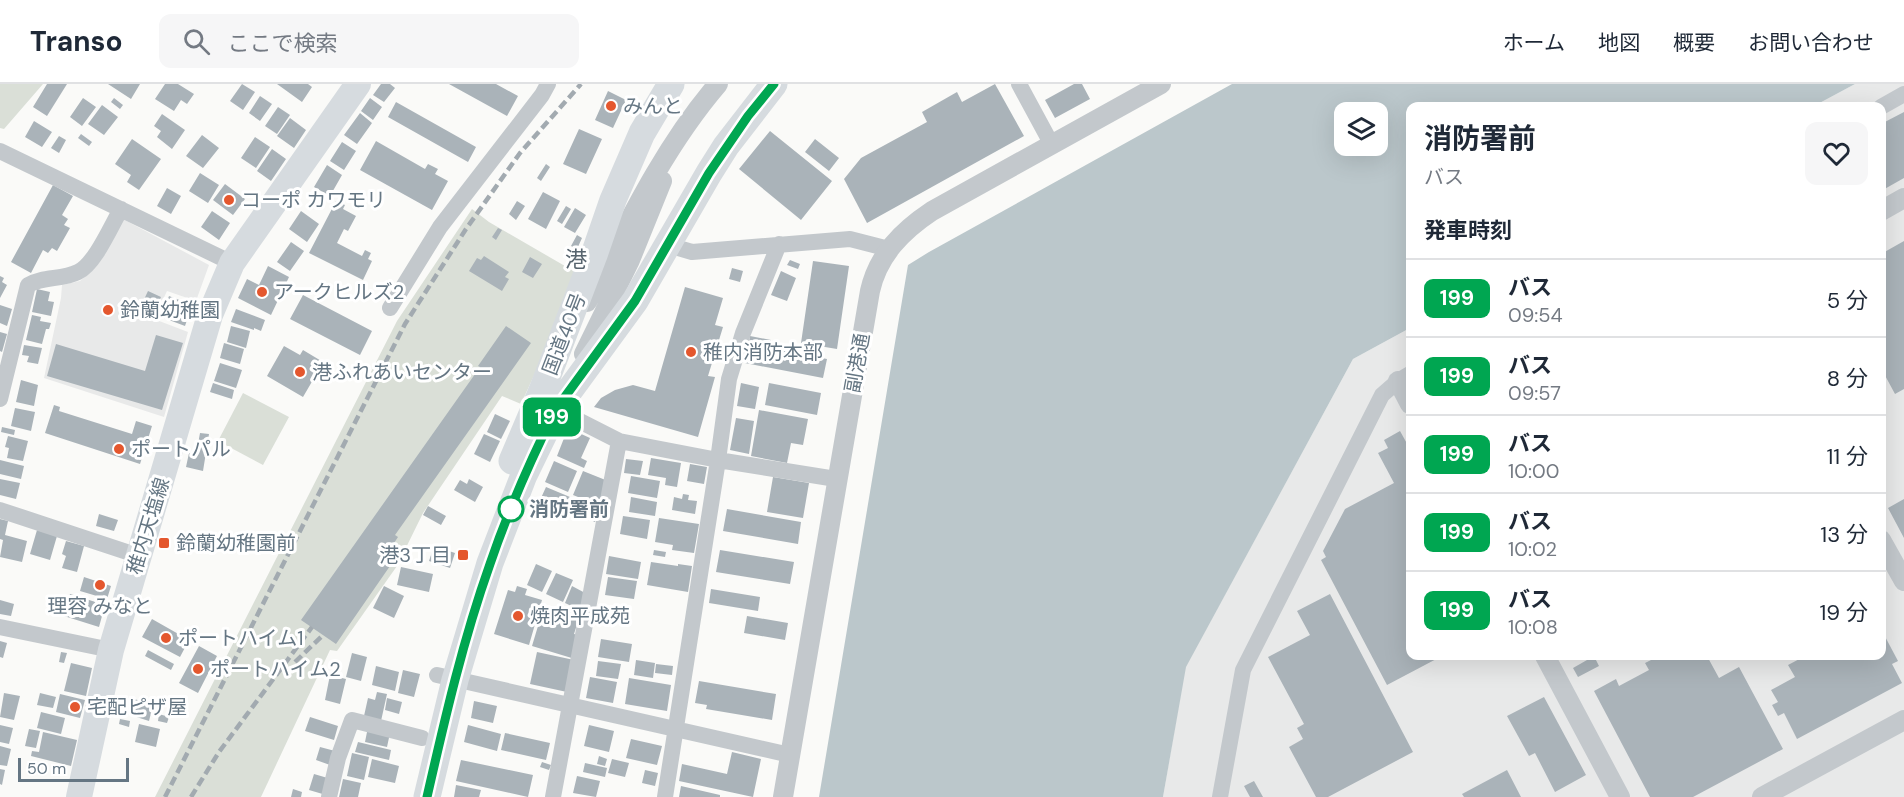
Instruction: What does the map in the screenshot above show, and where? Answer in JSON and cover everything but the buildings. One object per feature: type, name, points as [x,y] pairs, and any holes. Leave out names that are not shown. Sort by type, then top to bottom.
[{"type":"highway","name":"国道40号","points":[[427,797],[459,600],[476,550],[550,398],[613,200],[642,133],[670,84]]},
{"type":"highway","name":"国道40号","points":[[550,398],[635,301],[709,173],[774,84]]},
{"type":"highway","name":"国道40号","points":[[409,797],[422,738],[446,677]]},
{"type":"main road","name":"稚内天塩線","points":[[79,797],[111,650],[210,315],[232,263],[358,84]]},
{"type":"street","points":[[390,308],[440,228],[542,95],[548,84]]},
{"type":"street","points":[[718,84],[705,99],[647,186],[550,398],[619,441],[836,479]]},
{"type":"street","points":[[1019,84],[1052,145]]},
{"type":"street","name":"副港通","points":[[783,797],[836,479],[873,275],[898,238],[932,211],[1161,84]]},
{"type":"street","points":[[1886,104],[1904,94]]},
{"type":"street","points":[[0,152],[232,263]]},
{"type":"street","points":[[1886,208],[1904,198]]},
{"type":"street","points":[[0,399],[28,285],[36,280],[71,274],[84,268],[121,209]]},
{"type":"street","points":[[668,245],[692,252],[850,239],[889,249]]},
{"type":"street","points":[[665,797],[729,379],[743,333],[779,244]]},
{"type":"street","points":[[1220,797],[1243,670],[1382,395],[1404,378]]},
{"type":"street","points":[[553,797],[619,441]]},
{"type":"street","points":[[0,510],[139,556]]},
{"type":"street","points":[[1886,549],[1904,581]]},
{"type":"street","points":[[0,627],[111,650]]},
{"type":"street","points":[[1547,660],[1620,797]]},
{"type":"street","points":[[446,677],[790,755]]},
{"type":"street","points":[[329,797],[338,758],[352,720],[422,738]]},
{"type":"street","points":[[1762,797],[1904,720]]},
{"type":"shaded area","points":[[0,84],[43,84],[4,129],[0,128]]},
{"type":"shaded area","points":[[1232,84],[1855,84],[1821,102],[1406,102],[1406,330],[1353,359],[1186,667],[1163,797],[819,797],[908,265]]},
{"type":"shaded area","points":[[1855,84],[1904,84],[1904,797],[1163,797],[1185,668],[1353,359],[1406,330],[1406,660],[1886,660],[1886,102],[1821,102]]},
{"type":"shaded area","points":[[472,209],[489,222],[577,273],[556,327],[521,404],[502,396],[423,513],[397,566],[337,651],[330,650],[261,797],[155,797],[397,321]]},
{"type":"shaded area","name":"鈴蘭幼稚園","points":[[123,219],[209,265],[196,301],[167,291],[154,319],[188,332],[164,417],[44,378],[62,285],[80,281],[93,270]]},
{"type":"shaded area","points":[[243,393],[289,417],[263,465],[218,441]]},
{"type":"railway","points":[[165,797],[405,324],[466,229],[520,153],[581,84]]},
{"type":"railway","points":[[191,797],[219,752],[312,627]]},
{"type":"railway","points":[[295,662],[323,635]]},
{"type":"bus line","name":"199","points":[[427,797],[454,680],[476,606],[524,475],[548,425],[556,409],[635,301],[726,146],[774,84]]},
{"type":"place","name":"みんと","points":[[611,106]]},
{"type":"place","name":"コーポ カワモリ","points":[[229,200]]},
{"type":"place","name":"アークヒルズ2","points":[[262,292]]},
{"type":"place","name":"鈴蘭幼稚園","points":[[108,310]]},
{"type":"place","name":"稚内消防本部","points":[[691,352]]},
{"type":"place","name":"港ふれあいセンター","points":[[300,372]]},
{"type":"place","name":"ポートパル","points":[[119,449]]},
{"type":"place","name":"消防署前","points":[[511,509]]},
{"type":"place","name":"鈴蘭幼稚園前","points":[[164,543]]},
{"type":"place","name":"港3丁目","points":[[463,555]]},
{"type":"place","name":"理容 みなと","points":[[100,585]]},
{"type":"place","name":"焼肉平成苑","points":[[518,616]]},
{"type":"place","name":"ポートハイム1","points":[[166,638]]},
{"type":"place","name":"ポートハイム2","points":[[198,669]]},
{"type":"place","name":"宅配ピザ屋","points":[[75,707]]},
{"type":"district","name":"港","points":[[576,259]]}]
